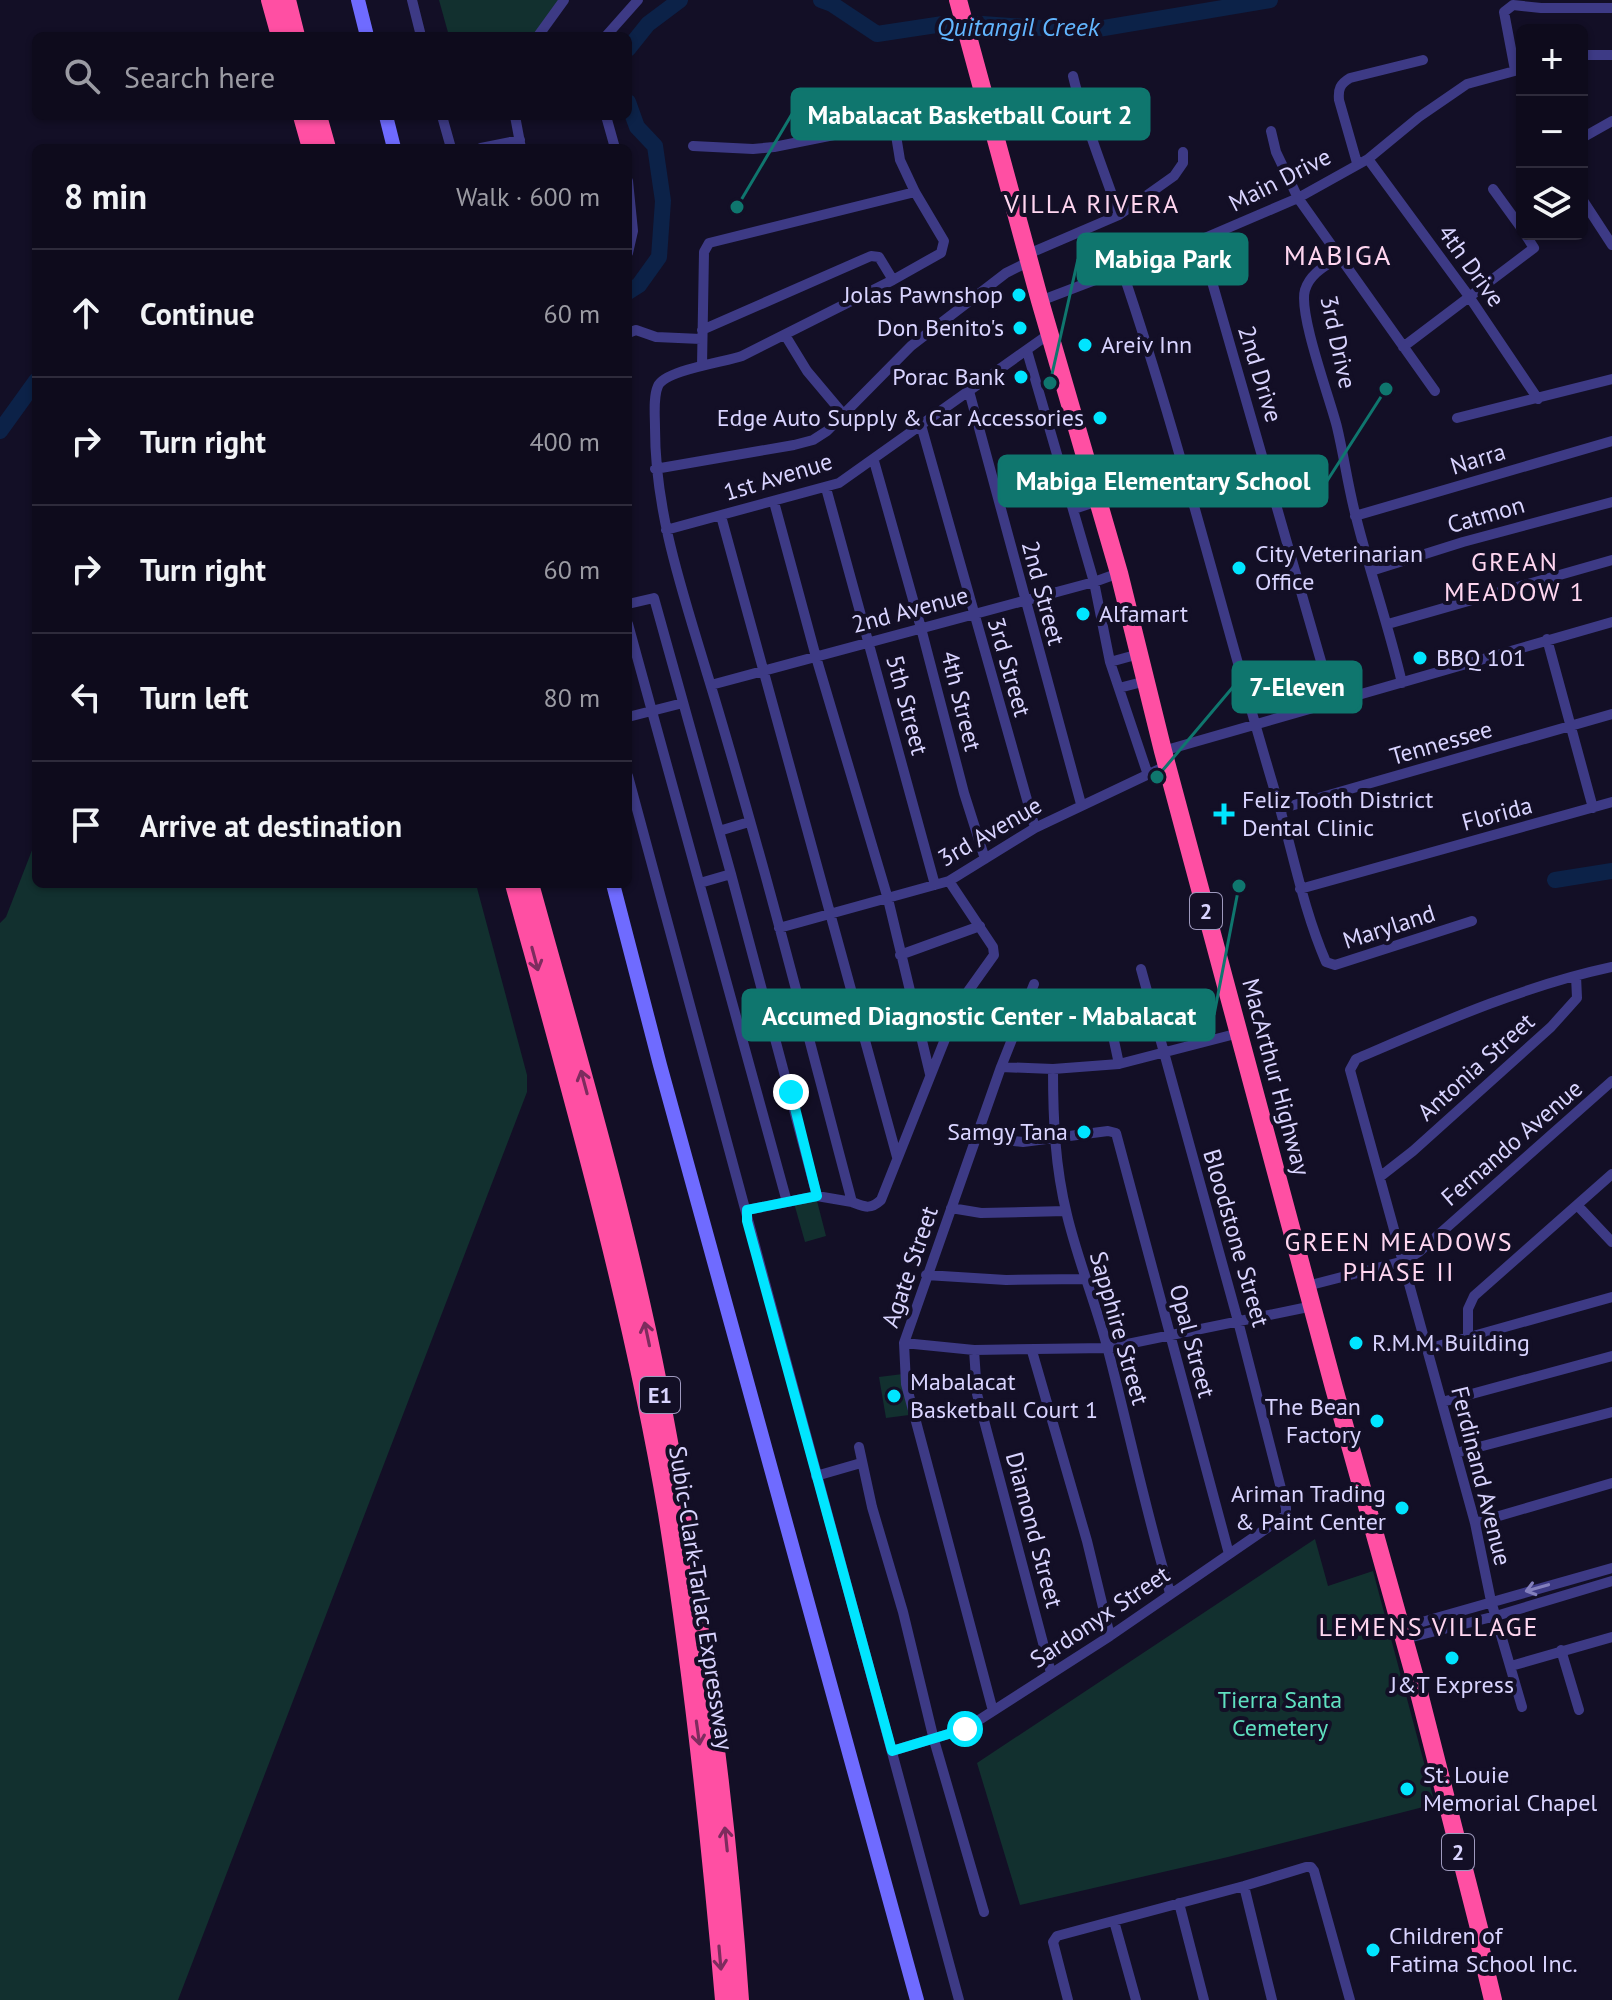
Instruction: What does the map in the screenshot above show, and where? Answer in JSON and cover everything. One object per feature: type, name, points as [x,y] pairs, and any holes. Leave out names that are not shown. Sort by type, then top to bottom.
[{"type":"highway","points":[[270,0],[279,32]]},
{"type":"highway","points":[[287,0],[295,32]]},
{"type":"highway","name":"MacArthur Highway","points":[[960,6],[1049,334],[1119,573],[1239,1033],[1402,1633],[1481,1936],[1480,1946],[1493,2000]]},
{"type":"highway","points":[[303,120],[310,144]]},
{"type":"highway","points":[[319,120],[326,144]]},
{"type":"highway","name":"Subic-Clark-Tarlac Expressway","points":[[515,888],[606,1224],[666,1511],[701,1756],[724,2000]]},
{"type":"highway","name":"Subic-Clark-Tarlac Expressway","points":[[531,888],[610,1179],[658,1387],[694,1583],[709,1693],[740,2000]]},
{"type":"highway","name":"MacArthur Highway","points":[[1481,1936],[1490,1943],[1503,2000]]},
{"type":"main road","points":[[358,0],[366,32]]},
{"type":"main road","points":[[387,120],[393,144]]},
{"type":"main road","points":[[614,888],[917,2000]]},
{"type":"street","points":[[412,0],[420,32]]},
{"type":"street","points":[[541,32],[564,0]]},
{"type":"street","points":[[610,32],[638,0]]},
{"type":"street","points":[[1516,62],[1504,12],[1508,8],[1522,4],[1541,8],[1612,8]]},
{"type":"street","points":[[554,32],[556,14]]},
{"type":"street","points":[[1588,55],[1612,55]]},
{"type":"street","points":[[1357,163],[1339,100],[1338,91],[1342,84],[1350,78],[1423,60]]},
{"type":"street","name":"Main Drive","points":[[1040,301],[1200,240],[1298,198],[1368,159],[1419,117],[1467,84],[1516,71]]},
{"type":"street","points":[[1073,76],[1080,106],[1119,215]]},
{"type":"street","points":[[693,146],[774,147],[894,123],[984,97]]},
{"type":"street","points":[[443,120],[450,144]]},
{"type":"street","points":[[516,120],[520,144]]},
{"type":"street","points":[[607,120],[610,144]]},
{"type":"street","points":[[1588,135],[1612,121]]},
{"type":"street","points":[[852,1202],[779,928],[666,530],[655,469],[658,386],[663,380],[702,366],[742,356],[941,253],[944,241],[900,160],[894,123]]},
{"type":"street","points":[[1271,131],[1276,152],[1298,198],[1435,391]]},
{"type":"street","points":[[655,469],[813,440],[844,415],[911,346],[1029,257],[1119,215],[1174,176],[1183,163],[1183,152]]},
{"type":"street","name":"4th Drive","points":[[1368,159],[1468,295],[1538,399]]},
{"type":"street","points":[[1493,189],[1516,221]]},
{"type":"street","points":[[702,366],[704,252],[709,243],[915,192]]},
{"type":"street","points":[[1588,208],[1612,245]]},
{"type":"street","name":"2nd Drive","points":[[1200,240],[1333,703]]},
{"type":"street","points":[[1403,347],[1534,248],[1529,240]]},
{"type":"street","points":[[632,332],[656,337],[701,334],[871,256],[879,257],[893,280]]},
{"type":"street","name":"3rd Drive","points":[[1340,256],[1315,273],[1304,291],[1310,334],[1337,426],[1355,516],[1388,624],[1402,683]]},
{"type":"street","name":"Maryland","points":[[1122,270],[1159,377],[1300,889],[1323,956],[1330,965],[1472,921]]},
{"type":"street","name":"1st Avenue","points":[[666,530],[826,488],[874,461],[1049,334]]},
{"type":"street","points":[[785,335],[807,371],[844,415]]},
{"type":"street","points":[[1027,351],[1094,582],[1110,662],[1148,775]]},
{"type":"street","points":[[1457,418],[1612,379]]},
{"type":"street","name":"2nd Street","points":[[969,391],[1081,804]]},
{"type":"street","name":"3rd Street","points":[[921,425],[1035,828]]},
{"type":"street","name":"Narra","points":[[1355,516],[1612,441]]},
{"type":"street","points":[[1062,465],[1085,458]]},
{"type":"street","name":"4th Street","points":[[874,461],[964,793],[985,859]]},
{"type":"street","name":"5th Street","points":[[826,488],[935,885]]},
{"type":"street","points":[[1074,509],[1098,501]]},
{"type":"street","points":[[774,502],[816,657],[888,899],[930,1074]]},
{"type":"street","name":"Catmon","points":[[1371,571],[1463,542],[1612,502]]},
{"type":"street","points":[[721,516],[897,1157]]},
{"type":"street","points":[[1388,624],[1612,560]]},
{"type":"street","name":"2nd Avenue","points":[[711,685],[1119,573]]},
{"type":"street","points":[[632,603],[654,598],[817,1196]]},
{"type":"street","name":"3rd Avenue","points":[[779,928],[949,881],[1035,828],[1148,775],[1166,758],[1254,726],[1612,622]]},
{"type":"street","points":[[632,638],[787,1202]]},
{"type":"street","points":[[1547,639],[1593,808]]},
{"type":"street","points":[[1110,662],[1139,654]]},
{"type":"street","points":[[1119,688],[1146,681]]},
{"type":"street","points":[[632,716],[683,703]]},
{"type":"street","name":"Tennessee","points":[[1280,809],[1612,714]]},
{"type":"street","points":[[632,791],[959,2000]]},
{"type":"street","name":"Florida","points":[[1300,889],[1612,802]]},
{"type":"street","points":[[719,831],[749,822]]},
{"type":"street","points":[[700,883],[731,874]]},
{"type":"street","points":[[747,1210],[817,1196],[852,1202],[866,1208],[875,1206],[881,1200],[959,1004],[994,955],[993,947],[949,881]]},
{"type":"street","points":[[900,955],[980,926]]},
{"type":"street","points":[[1576,976],[1612,967]]},
{"type":"street","name":"Bloodstone Street","points":[[1141,969],[1238,1321],[1286,1508],[1284,1518]]},
{"type":"street","name":"Ferdinand Avenue","points":[[1522,1707],[1491,1601],[1475,1523],[1350,1070],[1356,1059],[1479,1006],[1576,976]]},
{"type":"street","name":"Antonia Street","points":[[1381,1176],[1551,1027],[1577,998],[1576,976]]},
{"type":"street","name":"Agate Street","points":[[993,1711],[906,1384],[904,1343],[1001,1067],[1034,984]]},
{"type":"street","points":[[1021,1013],[1152,1004]]},
{"type":"street","points":[[1107,1008],[1119,1064]]},
{"type":"street","points":[[1001,1067],[1053,1069],[1119,1064],[1239,1033]]},
{"type":"street","name":"Sapphire Street","points":[[1053,1069],[1054,1139],[1066,1211],[1084,1279],[1108,1348],[1170,1593]]},
{"type":"street","name":"Fernando Avenue","points":[[904,1343],[974,1350],[1108,1348],[1260,1316],[1310,1298],[1404,1261],[1419,1252],[1612,1081]]},
{"type":"street","name":"Opal Street","points":[[1054,1139],[1113,1131],[1118,1138],[1229,1554]]},
{"type":"street","points":[[976,1137],[1023,1142],[1054,1139]]},
{"type":"street","points":[[1468,1337],[1468,1309],[1474,1296],[1612,1174]]},
{"type":"street","points":[[1578,1206],[1612,1242]]},
{"type":"street","points":[[951,1208],[981,1213],[1066,1211]]},
{"type":"street","points":[[926,1275],[1006,1280],[1084,1279]]},
{"type":"street","points":[[1427,1349],[1612,1297]]},
{"type":"street","name":"Diamond Street","points":[[974,1350],[977,1394],[1051,1673]]},
{"type":"street","points":[[1032,1351],[1087,1541],[1110,1636]]},
{"type":"street","points":[[1442,1402],[1612,1356]]},
{"type":"street","points":[[1456,1453],[1612,1412]]},
{"type":"street","points":[[859,1447],[934,1740],[984,1912]]},
{"type":"street","points":[[816,1476],[861,1463]]},
{"type":"street","points":[[1475,1523],[1612,1483]]},
{"type":"street","name":"Sardonyx Street","points":[[892,1751],[965,1729],[1110,1636],[1284,1518]]},
{"type":"street","points":[[1402,1633],[1491,1601],[1612,1568]]},
{"type":"street","points":[[1582,1575],[1586,1589]]},
{"type":"street","points":[[1402,1633],[1496,1616],[1612,1581]]},
{"type":"street","points":[[1511,1666],[1612,1637]]},
{"type":"street","points":[[1561,1650],[1579,1710]]},
{"type":"street","points":[[1068,2000],[1054,1938],[1311,1867],[1350,2000]]},
{"type":"street","points":[[1244,1886],[1272,2000]]},
{"type":"street","points":[[1179,1903],[1204,2000]]},
{"type":"street","points":[[1114,1921],[1136,2000]]},
{"type":"green space","points":[[439,0],[565,0],[540,32],[448,32]]},
{"type":"green space","points":[[32,850],[32,888],[477,888],[527,1075],[527,1092],[178,2000],[0,2000],[0,923],[6,917]]},
{"type":"green space","points":[[816,1197],[826,1236],[805,1242],[794,1203]]},
{"type":"green space","name":"Mabalacat Basketball Court 1","points":[[903,1374],[909,1415],[886,1418],[879,1377]]},
{"type":"green space","name":"Tierra Santa Cemetery","points":[[1315,1539],[1328,1586],[1373,1571],[1435,1804],[1228,1857],[1020,1905],[977,1763]]},
{"type":"waterway","name":"Quitangil Creek","points":[[632,44],[648,24],[680,0]]},
{"type":"waterway","name":"Quitangil Creek","points":[[821,0],[877,34],[943,24],[1086,31],[1270,0]]},
{"type":"waterway","name":"Quitangil Creek","points":[[632,113],[637,127],[655,146],[663,201],[659,257],[639,285],[632,289]]},
{"type":"waterway","name":"Quitangil Creek","points":[[0,431],[32,387]]},
{"type":"waterway","points":[[1555,880],[1612,871]]},
{"type":"place","name":"Mabalacat Basketball Court 2","points":[[737,207]]},
{"type":"place","name":"Jolas Pawnshop","points":[[1019,295]]},
{"type":"place","name":"Don Benito's","points":[[1020,328]]},
{"type":"place","name":"Areiv Inn","points":[[1085,345]]},
{"type":"place","name":"Porac Bank","points":[[1021,377]]},
{"type":"place","name":"Mabiga Park","points":[[1050,383]]},
{"type":"place","name":"Mabiga Elementary School","points":[[1386,389]]},
{"type":"place","name":"Edge Auto Supply & Car Accessories","points":[[1100,418]]},
{"type":"place","name":"City Veterinarian Office","points":[[1239,568]]},
{"type":"place","name":"Alfamart","points":[[1083,614]]},
{"type":"place","name":"BBQ 101","points":[[1420,658]]},
{"type":"place","name":"7-Eleven","points":[[1157,777]]},
{"type":"place","name":"Feliz Tooth District Dental Clinic","points":[[1224,814]]},
{"type":"place","name":"Accumed Diagnostic Center - Mabalacat","points":[[1239,886]]},
{"type":"place","name":"Samgy Tana","points":[[1084,1132]]},
{"type":"place","name":"R.M.M. Building","points":[[1356,1343]]},
{"type":"place","name":"Mabalacat Basketball Court 1","points":[[894,1396]]},
{"type":"place","name":"The Bean Factory","points":[[1377,1421]]},
{"type":"place","name":"Ariman Trading & Paint Center","points":[[1402,1508]]},
{"type":"place","name":"J&T Express","points":[[1452,1658]]},
{"type":"place","name":"St. Louie Memorial Chapel","points":[[1407,1789]]},
{"type":"place","name":"Children of Fatima School Inc.","points":[[1373,1950]]},
{"type":"district","name":"VILLA RIVERA","points":[[1092,204]]},
{"type":"district","name":"MABIGA","points":[[1338,255]]},
{"type":"district","name":"GREAN MEADOW 1","points":[[1515,577]]},
{"type":"district","name":"GREEN MEADOWS PHASE II","points":[[1399,1257]]},
{"type":"district","name":"LEMENS VILLAGE","points":[[1429,1627]]},
{"type":"route","points":[[791,1092],[817,1196],[747,1210],[747,1221],[812,1462],[892,1751],[965,1729]]}]
